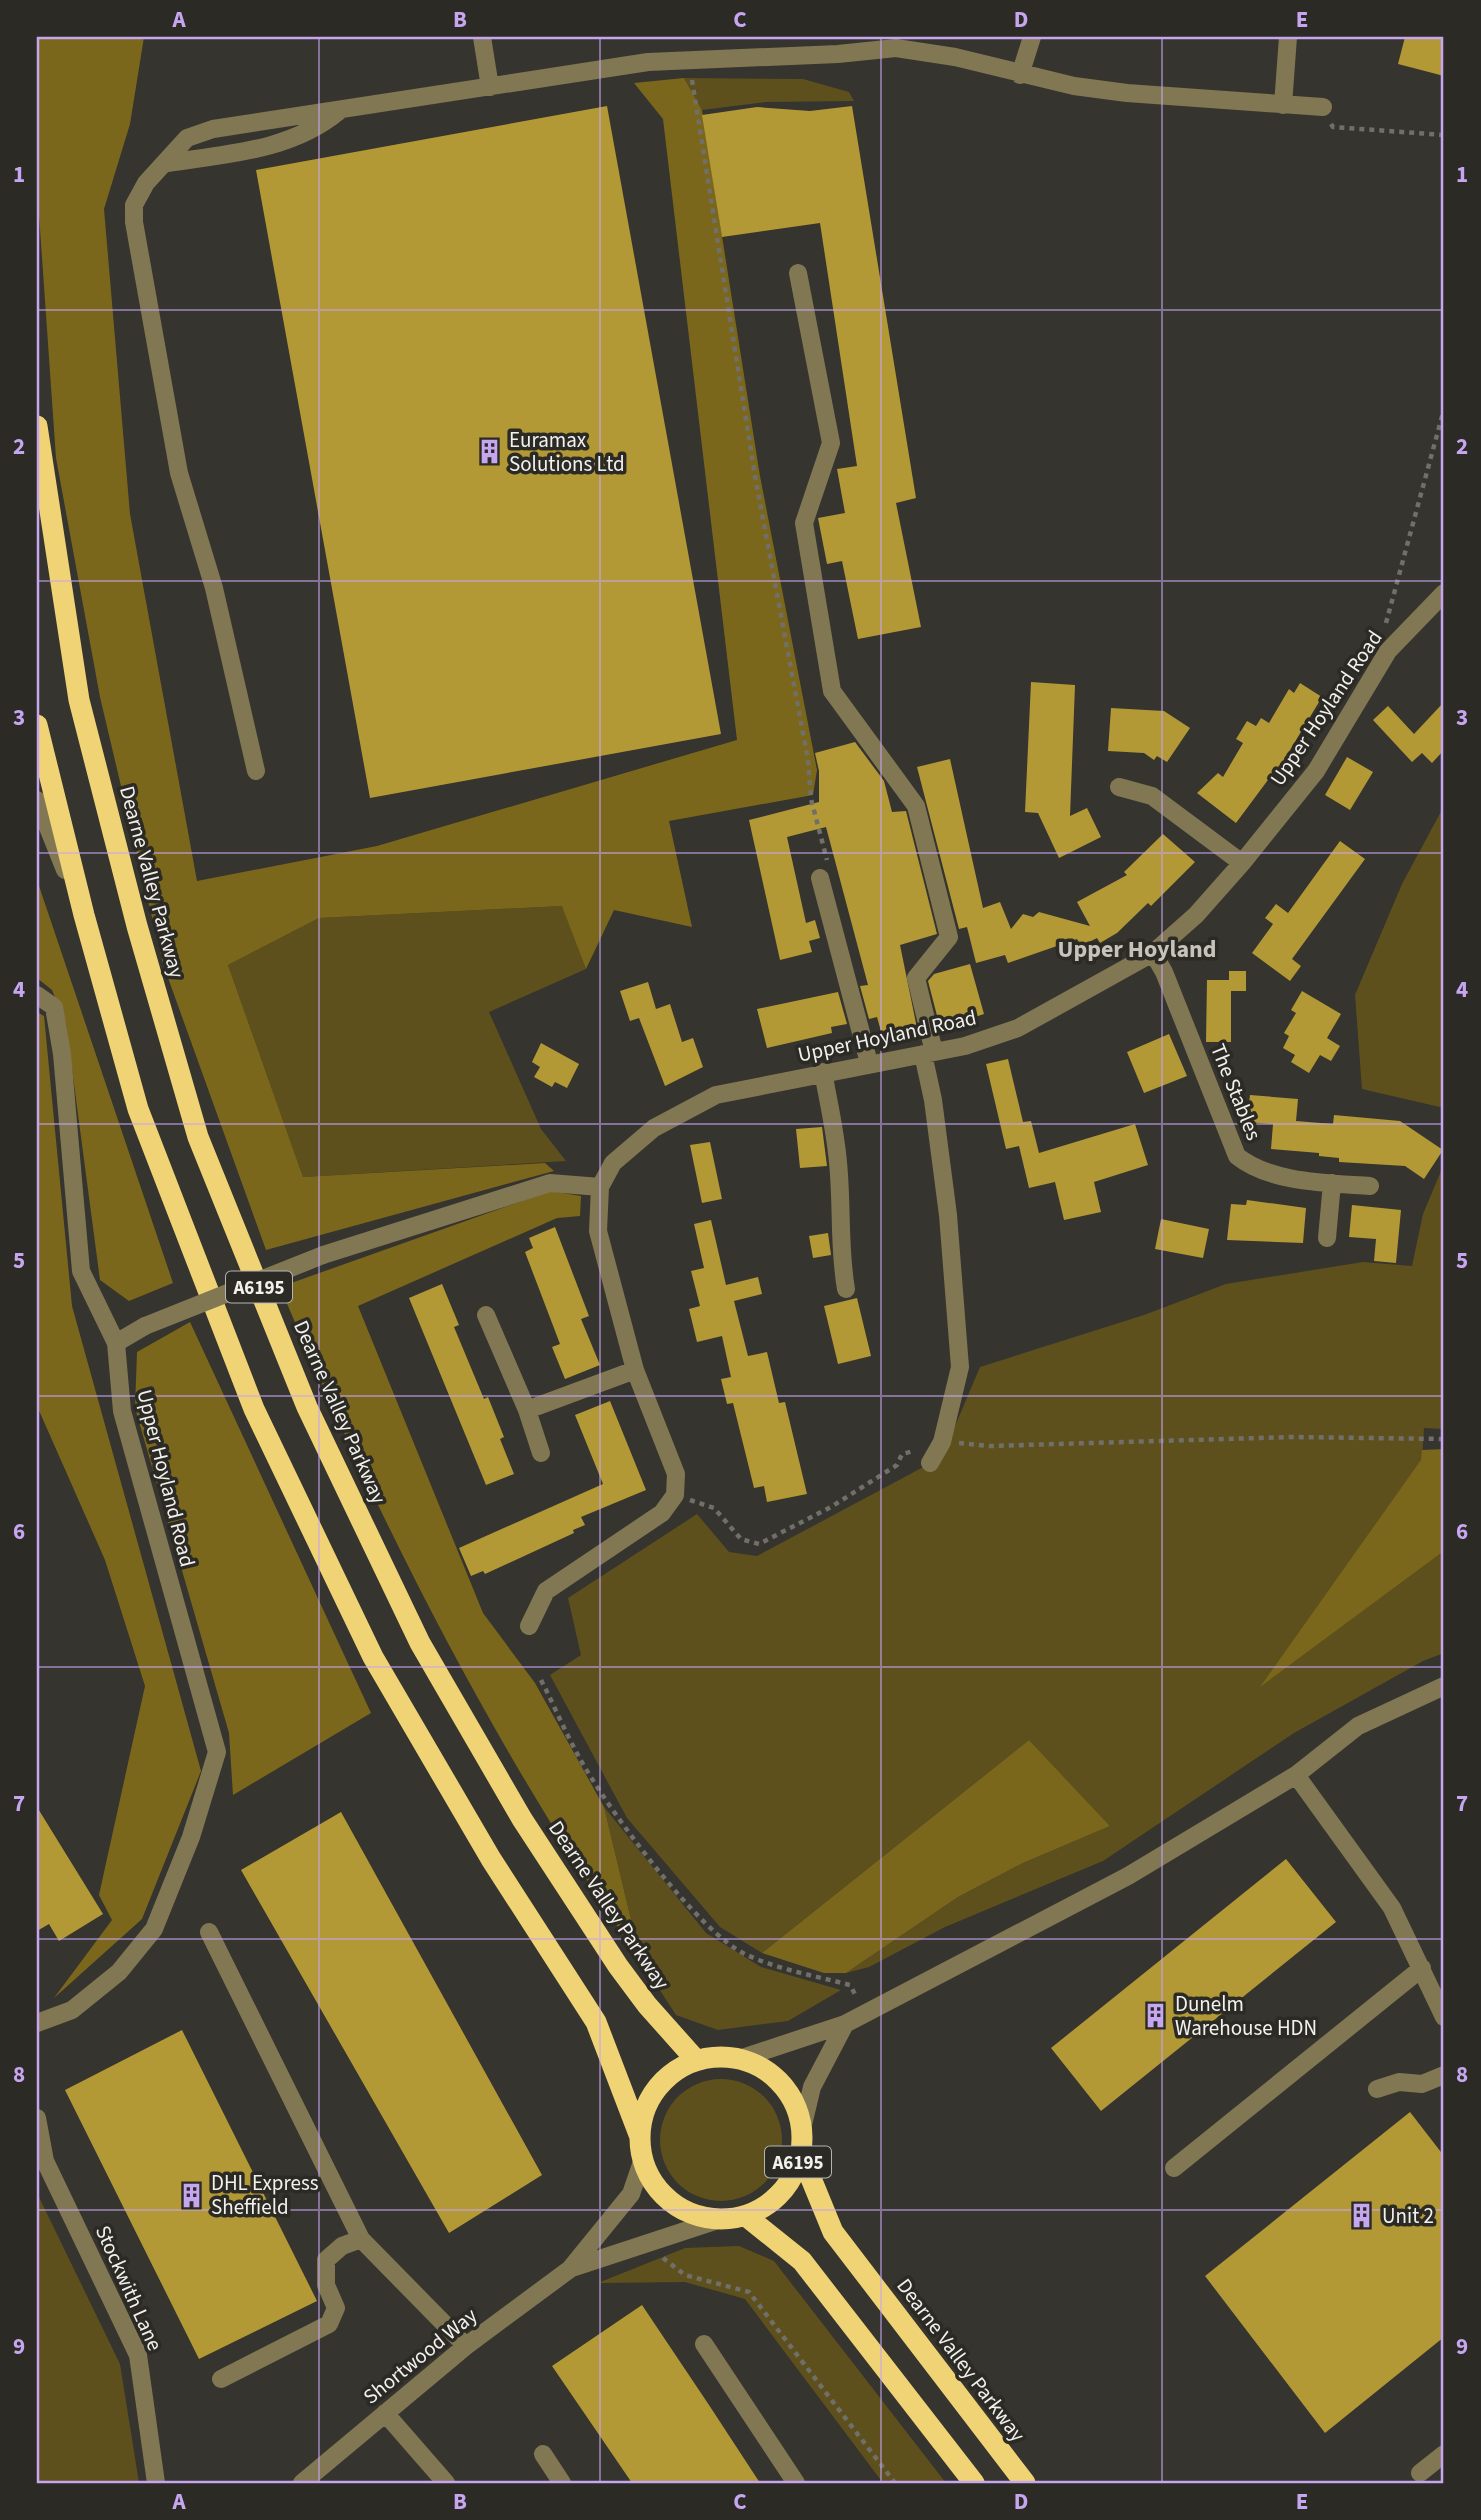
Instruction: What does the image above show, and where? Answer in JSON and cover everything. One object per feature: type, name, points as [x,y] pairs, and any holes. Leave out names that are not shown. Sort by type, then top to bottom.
[{"type":"highway","name":"Dearne Valley Parkway","points":[[37,426],[79,700],[137,926],[198,1137],[286,1356],[307,1407],[420,1643],[515,1807],[618,1966],[647,2006],[696,2060]]},
{"type":"highway","name":"A6195","points":[[37,725],[84,915],[138,1109],[254,1409],[373,1657],[491,1858],[596,2022],[653,2183],[671,2202],[693,2215],[718,2220],[746,2216],[766,2207],[782,2193],[794,2175],[801,2154],[802,2129],[795,2105],[782,2084],[762,2068],[739,2059],[696,2060]]},
{"type":"highway","points":[[642,2148],[644,2114],[654,2093],[669,2076],[696,2060]]},
{"type":"highway","name":"Dearne Valley Parkway","points":[[801,2154],[833,2232],[1025,2483]]},
{"type":"highway","points":[[746,2216],[802,2261],[974,2483]]},
{"type":"street","points":[[482,37],[490,87]]},
{"type":"street","points":[[1020,75],[1032,37]]},
{"type":"street","points":[[1283,105],[1288,37]]},
{"type":"street","points":[[256,771],[214,589],[179,474],[137,245],[134,205],[146,183],[187,138],[213,129],[648,62],[838,54],[897,42],[1020,75],[1127,93],[1323,107]]},
{"type":"street","points":[[167,163],[278,144],[319,128],[340,111]]},
{"type":"street","points":[[798,273],[831,443],[804,523],[832,691],[915,806],[949,937],[916,978],[929,1053],[948,1215],[960,1367],[942,1442],[930,1463]]},
{"type":"street","name":"Upper Hoyland Road","points":[[600,1187],[613,1163],[654,1128],[716,1095],[964,1046],[1018,1028],[1153,953],[1196,915],[1242,863],[1316,771],[1388,652],[1444,593]]},
{"type":"street","points":[[1119,786],[1152,796],[1242,863]]},
{"type":"street","points":[[37,800],[84,915]]},
{"type":"street","points":[[824,871],[869,1063]]},
{"type":"street","name":"The Stables","points":[[1153,953],[1164,972],[1237,1156],[1249,1166],[1332,1183],[1370,1186]]},
{"type":"street","points":[[37,995],[54,1007],[62,1054],[81,1271],[116,1343],[145,1326],[323,1255],[550,1183],[600,1187],[598,1231],[635,1370],[676,1474],[675,1495],[663,1513],[546,1591],[528,1626]]},
{"type":"street","points":[[823,1072],[837,1154],[841,1220],[839,1251],[846,1289]]},
{"type":"street","points":[[1327,1238],[1332,1183]]},
{"type":"street","points":[[486,1315],[527,1410],[541,1453]]},
{"type":"street","name":"Upper Hoyland Road","points":[[37,2023],[72,2010],[119,1972],[154,1930],[191,1837],[217,1752],[122,1411],[116,1343]]},
{"type":"street","points":[[527,1410],[635,1370]]},
{"type":"street","points":[[739,2059],[845,2024],[1128,1876],[1296,1775],[1358,1726],[1444,1686]]},
{"type":"street","points":[[1296,1775],[1392,1908],[1444,2017]]},
{"type":"street","points":[[209,1932],[361,2239],[466,2346]]},
{"type":"street","points":[[1174,2168],[1422,1968]]},
{"type":"street","points":[[802,2129],[812,2087],[845,2024]]},
{"type":"street","points":[[1377,2090],[1399,2082],[1422,2084],[1444,2075]]},
{"type":"street","name":"Stockwith Lane","points":[[37,2118],[45,2161],[138,2355],[156,2483]]},
{"type":"street","name":"Shortwood Way","points":[[302,2483],[466,2346],[570,2269],[632,2194],[642,2148]]},
{"type":"street","name":"Shortwood Way","points":[[570,2269],[718,2220]]},
{"type":"street","points":[[221,2379],[330,2325],[336,2308],[326,2285],[326,2260],[342,2246],[361,2239]]},
{"type":"street","points":[[704,2344],[796,2483]]},
{"type":"street","points":[[385,2413],[446,2483]]},
{"type":"street","points":[[543,2454],[562,2483]]},
{"type":"street","points":[[1420,2473],[1444,2454]]},
{"type":"path","points":[[692,60],[755,476],[808,760],[811,799],[824,871]]},
{"type":"path","points":[[1323,107],[1333,127],[1444,135]]},
{"type":"path","points":[[1388,652],[1386,623],[1444,409]]},
{"type":"path","points":[[675,1495],[714,1508],[741,1539],[759,1544],[831,1507],[897,1465],[902,1454],[942,1442],[990,1446],[1292,1437],[1444,1439]]},
{"type":"path","points":[[541,1680],[580,1759],[633,1835],[714,1933],[746,1955],[850,1985],[865,2014]]},
{"type":"path","points":[[646,2246],[685,2275],[749,2292],[895,2483]]},
{"type":"shaded area","points":[[37,37],[144,37],[130,124],[104,209],[130,514],[197,881],[377,846],[737,740],[663,119],[634,83],[684,78],[702,110],[760,476],[817,770],[813,795],[669,821],[692,927],[614,910],[586,969],[562,906],[319,918],[228,965],[303,1177],[545,1163],[554,1171],[266,1250],[163,964],[100,697],[56,458],[37,186]]},
{"type":"shaded area","points":[[684,78],[803,79],[849,92],[854,101],[765,102],[702,110]]},
{"type":"shaded area","points":[[1444,806],[1444,1108],[1362,1089],[1355,995],[1402,884]]},
{"type":"shaded area","points":[[37,880],[173,1283],[129,1301],[100,1280],[66,1024],[52,990],[37,978]]},
{"type":"shaded area","points":[[563,906],[586,969],[489,1012],[541,1129],[566,1161],[303,1177],[228,965],[319,918]]},
{"type":"shaded area","points":[[37,1012],[44,1016],[72,1306],[201,1771],[142,1919],[54,1998],[112,1920],[99,1895],[145,1686],[105,1560],[37,1406]]},
{"type":"shaded area","points":[[1444,1164],[1444,1429],[1424,1428],[1422,1460],[1262,1685],[1444,1551],[1444,1653],[1423,1661],[1294,1733],[1103,1861],[945,1927],[869,1967],[846,1973],[958,1897],[1023,1863],[1110,1826],[1029,1740],[762,1953],[720,1927],[627,1818],[550,1675],[581,1655],[568,1598],[697,1514],[729,1552],[757,1556],[942,1457],[980,1367],[1144,1315],[1226,1284],[1363,1262],[1412,1266],[1423,1214]]},
{"type":"shaded area","points":[[550,1191],[581,1196],[580,1216],[557,1218],[358,1306],[483,1613],[535,1683],[604,1807],[641,1961],[537,1800],[443,1633],[358,1462],[280,1287]]},
{"type":"shaded area","points":[[190,1322],[371,1713],[233,1795],[229,1733],[135,1408],[137,1352]]},
{"type":"shaded area","points":[[1444,1449],[1444,1551],[1260,1687],[1421,1460],[1422,1450]]},
{"type":"shaded area","points":[[1029,1740],[1110,1826],[1023,1863],[958,1897],[846,1973],[824,1973],[762,1953]]},
{"type":"shaded area","points":[[604,1807],[706,1933],[761,1967],[841,1990],[788,2021],[718,2030],[676,2015],[641,1961]]},
{"type":"shaded area","points":[[721,2079],[745,2083],[764,2097],[778,2116],[782,2140],[778,2164],[764,2183],[745,2197],[721,2201],[697,2197],[678,2183],[664,2164],[660,2140],[664,2116],[678,2097],[697,2083]]},
{"type":"shaded area","points":[[37,2193],[120,2364],[139,2483],[37,2483]]},
{"type":"shaded area","points":[[739,2246],[774,2261],[946,2483],[883,2483],[745,2299],[685,2282],[598,2283],[685,2248]]},
{"type":"building","points":[[1405,37],[1444,37],[1444,76],[1398,64]]},
{"type":"building","name":"Euramax Solutions Ltd","points":[[607,106],[721,734],[370,798],[256,170]]},
{"type":"building","points":[[852,106],[916,498],[896,503],[921,627],[858,639],[842,561],[827,564],[818,518],[845,513],[837,469],[857,466],[820,223],[722,237],[702,115],[757,107],[810,111]]},
{"type":"building","points":[[1031,682],[1075,685],[1070,816],[1087,808],[1101,837],[1059,858],[1038,813],[1025,812]]},
{"type":"building","points":[[1300,683],[1322,697],[1278,770],[1276,769],[1236,823],[1197,793],[1218,773],[1223,777],[1243,743],[1236,739],[1247,721],[1256,726],[1261,718],[1269,723],[1289,689],[1294,693]]},
{"type":"building","points":[[1444,702],[1444,750],[1432,763],[1422,753],[1412,762],[1373,720],[1388,706],[1414,734]]},
{"type":"building","points":[[1111,708],[1164,711],[1190,728],[1167,762],[1157,756],[1154,760],[1144,753],[1108,751]]},
{"type":"building","points":[[855,742],[884,781],[892,812],[906,811],[937,934],[900,945],[918,1033],[884,1042],[877,1017],[869,1019],[860,986],[868,985],[826,827],[787,837],[806,923],[815,920],[820,938],[809,941],[812,952],[780,960],[749,820],[819,802],[819,771],[815,753]]},
{"type":"building","points":[[1347,757],[1373,772],[1350,810],[1325,795]]},
{"type":"building","points":[[950,759],[983,908],[1000,902],[1011,929],[1023,914],[1033,917],[1039,912],[1090,926],[1077,902],[1127,875],[1124,872],[1163,834],[1195,862],[1151,906],[1148,903],[1117,933],[1100,943],[1097,938],[1081,946],[1077,939],[1008,963],[1005,955],[976,963],[967,927],[959,929],[917,767]]},
{"type":"building","points":[[1340,841],[1365,859],[1292,959],[1301,966],[1290,981],[1252,953],[1273,924],[1265,918],[1276,904],[1288,913]]},
{"type":"building","points":[[970,964],[984,1014],[966,1020],[968,1026],[948,1031],[946,1025],[940,1027],[928,981],[934,974]]},
{"type":"building","points":[[1229,971],[1246,971],[1246,991],[1231,991],[1231,1042],[1206,1042],[1207,980],[1229,980]]},
{"type":"building","points":[[648,982],[656,1009],[670,1004],[682,1042],[693,1038],[703,1067],[665,1086],[639,1018],[630,1021],[620,991]]},
{"type":"building","points":[[1302,991],[1341,1014],[1327,1038],[1340,1046],[1331,1061],[1320,1055],[1309,1073],[1291,1062],[1295,1055],[1283,1048],[1289,1036],[1284,1033],[1296,1013],[1291,1010]]},
{"type":"building","points":[[838,992],[847,1024],[831,1027],[832,1033],[767,1048],[757,1009]]},
{"type":"building","points":[[1169,1034],[1187,1076],[1144,1093],[1127,1052]]},
{"type":"building","points":[[541,1043],[579,1064],[567,1088],[555,1082],[552,1087],[534,1077],[540,1067],[532,1062]]},
{"type":"building","points":[[1008,1059],[1023,1122],[1031,1121],[1039,1153],[1135,1124],[1148,1165],[1094,1182],[1101,1212],[1064,1220],[1055,1182],[1029,1188],[1019,1146],[1006,1149],[986,1064]]},
{"type":"building","points":[[1250,1095],[1298,1099],[1296,1121],[1333,1124],[1334,1115],[1400,1121],[1443,1150],[1424,1179],[1405,1166],[1339,1162],[1339,1158],[1319,1156],[1319,1153],[1271,1149],[1273,1124],[1247,1122]]},
{"type":"building","points":[[822,1127],[827,1166],[800,1168],[796,1129]]},
{"type":"building","points":[[710,1142],[722,1199],[702,1203],[690,1145]]},
{"type":"building","points":[[1247,1200],[1306,1208],[1303,1243],[1227,1240],[1231,1204],[1246,1205]]},
{"type":"building","points":[[1352,1205],[1401,1210],[1396,1263],[1374,1261],[1376,1239],[1349,1237]]},
{"type":"building","points":[[1161,1219],[1209,1229],[1203,1258],[1155,1249]]},
{"type":"building","points":[[711,1220],[726,1285],[758,1277],[762,1294],[734,1301],[748,1356],[767,1352],[779,1403],[785,1402],[807,1494],[767,1502],[764,1486],[754,1488],[733,1403],[727,1404],[721,1379],[731,1377],[722,1336],[697,1342],[689,1309],[700,1306],[691,1271],[704,1268],[694,1224]]},
{"type":"building","points":[[555,1227],[589,1316],[581,1319],[600,1365],[565,1379],[552,1347],[560,1344],[525,1252],[533,1248],[529,1238]]},
{"type":"building","points":[[828,1233],[831,1255],[813,1258],[809,1236]]},
{"type":"building","points":[[442,1284],[459,1325],[454,1327],[484,1399],[488,1397],[504,1437],[500,1439],[514,1474],[486,1485],[409,1298]]},
{"type":"building","points":[[857,1298],[871,1356],[838,1364],[824,1306]]},
{"type":"building","points":[[610,1401],[646,1490],[581,1517],[585,1525],[573,1530],[574,1533],[485,1574],[483,1571],[471,1576],[459,1548],[603,1484],[575,1415]]},
{"type":"building","points":[[37,1807],[103,1914],[59,1941],[49,1924],[37,1931]]},
{"type":"building","points":[[341,1812],[542,2175],[449,2233],[241,1870]]},
{"type":"building","name":"Dunelm Warehouse HDN","points":[[1286,1859],[1336,1922],[1101,2111],[1051,2048]]},
{"type":"building","name":"DHL Express Sheffield","points":[[182,2030],[317,2301],[199,2359],[65,2090]]},
{"type":"building","name":"Unit 2","points":[[1410,2112],[1444,2156],[1444,2337],[1325,2433],[1205,2276]]},
{"type":"building","points":[[642,2305],[760,2483],[632,2483],[552,2366]]},
{"type":"place","name":"Euramax Solutions Ltd","points":[[489,452]]},
{"type":"place","name":"Dunelm Warehouse HDN","points":[[1155,2016]]},
{"type":"place","name":"DHL Express Sheffield","points":[[191,2195]]},
{"type":"place","name":"Unit 2","points":[[1362,2216]]},
{"type":"district","name":"Upper Hoyland","points":[[1137,949]]}]
